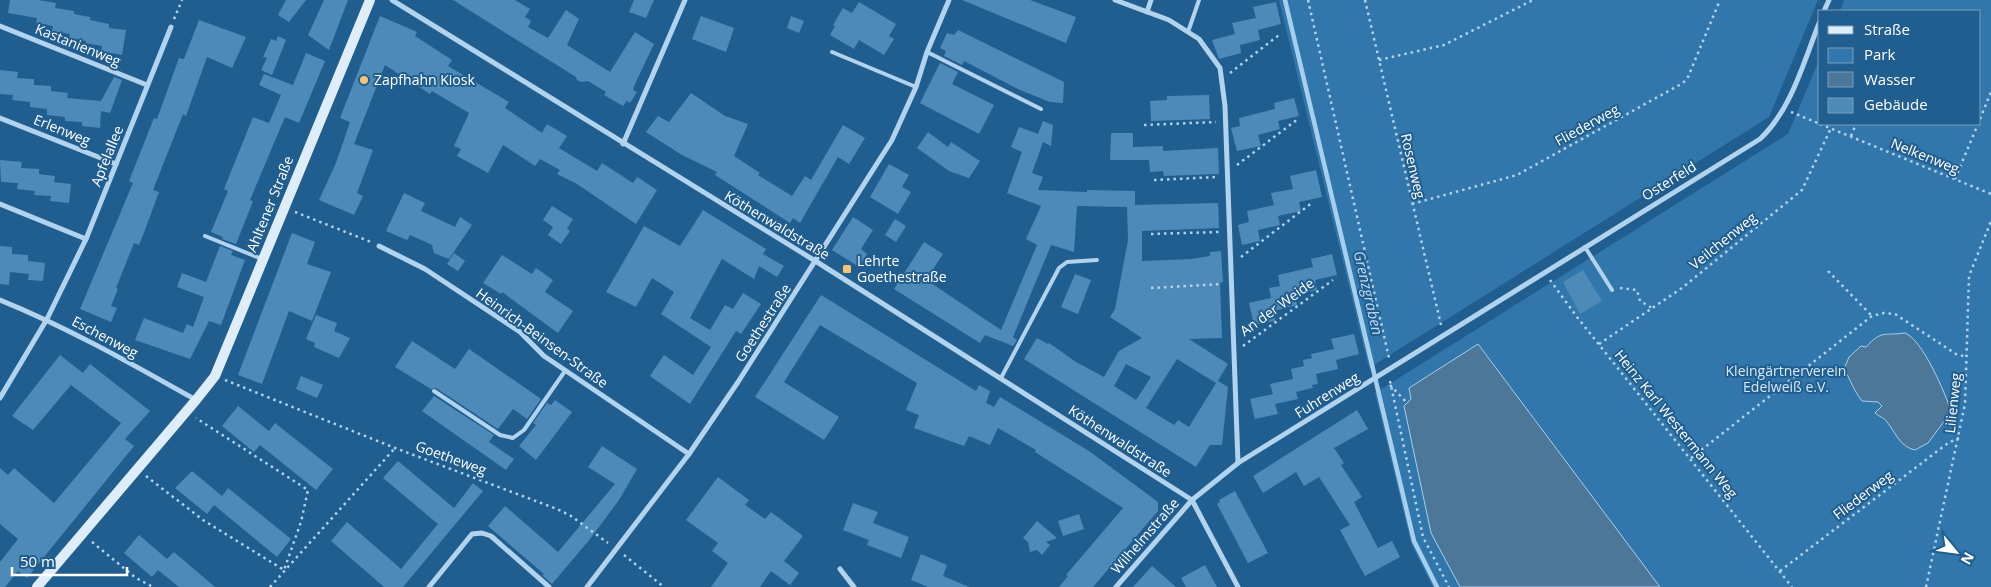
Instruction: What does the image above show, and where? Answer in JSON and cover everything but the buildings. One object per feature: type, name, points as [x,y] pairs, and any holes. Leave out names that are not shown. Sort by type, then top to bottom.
[{"type":"main road","name":"Ahltener Straße","points":[[37,587],[215,376],[282,207],[370,0]]},
{"type":"street","name":"Köthenwaldstraße","points":[[392,0],[816,262],[1192,500],[1238,587]]},
{"type":"street","points":[[623,144],[685,0]]},
{"type":"street","name":"Goethestraße","points":[[587,587],[689,454],[759,352],[892,140],[916,87],[926,52],[949,0]]},
{"type":"street","name":"An der Weide","points":[[1115,0],[1170,20],[1199,39],[1220,68],[1225,122],[1230,231],[1238,463]]},
{"type":"street","points":[[1147,12],[1151,0]]},
{"type":"street","name":"Kastanienweg","points":[[0,26],[147,85]]},
{"type":"street","name":"Osterfeld","points":[[1478,314],[1760,138],[1774,126],[1783,109],[1818,26]]},
{"type":"street","name":"Apfelallee","points":[[0,398],[47,319],[86,239],[171,27]]},
{"type":"street","name":"Erlenweg","points":[[0,118],[116,164]]},
{"type":"street","points":[[0,204],[86,239]]},
{"type":"street","name":"Heinrich-Beinsen-Straße","points":[[379,246],[425,269],[520,332],[544,356],[689,454]]},
{"type":"street","name":"Eschenweg","points":[[0,300],[47,319],[90,340],[196,400]]},
{"type":"street","name":"Fuhrenweg","points":[[1192,500],[1238,463],[1391,370],[1478,314]]},
{"type":"street","name":"Wilhelmstraße","points":[[1116,587],[1192,500]]},
{"type":"street","points":[[429,587],[472,534],[482,533],[491,536],[549,587]]},
{"type":"street","points":[[840,569],[854,587]]},
{"type":"lane","points":[[1188,32],[1199,0]]},
{"type":"lane","points":[[832,52],[916,87]]},
{"type":"lane","points":[[926,52],[1041,109]]},
{"type":"lane","points":[[205,236],[262,259]]},
{"type":"lane","points":[[1585,247],[1612,290]]},
{"type":"lane","points":[[1001,378],[1059,268],[1068,262],[1097,260]]},
{"type":"lane","points":[[434,391],[500,435],[513,438],[524,430],[565,370]]},
{"type":"path","points":[[171,27],[182,0]]},
{"type":"path","points":[[1308,0],[1387,342],[1391,370],[1390,386],[1424,537],[1449,587]]},
{"type":"path","name":"Rosenweg","points":[[1365,0],[1444,336]]},
{"type":"path","points":[[1379,60],[1444,45],[1533,0]]},
{"type":"path","name":"Fliederweg","points":[[1412,204],[1517,176],[1683,83],[1688,76],[1720,0]]},
{"type":"path","points":[[1221,80],[1278,35]]},
{"type":"path","points":[[1981,117],[1991,92]]},
{"type":"path","name":"Nelkenweg","points":[[1783,109],[1818,123]]},
{"type":"path","points":[[1154,180],[1227,175],[1298,119]]},
{"type":"path","points":[[1144,125],[1225,122]]},
{"type":"path","name":"Nelkenweg","points":[[1823,125],[1991,194]]},
{"type":"path","points":[[1851,136],[1856,125]]},
{"type":"path","points":[[1955,179],[1978,125]]},
{"type":"path","name":"Veilchenweg","points":[[1599,344],[1682,288],[1802,190],[1831,128]]},
{"type":"path","points":[[1231,265],[1313,202]]},
{"type":"path","points":[[282,207],[379,246]]},
{"type":"path","name":"Lilienweg","points":[[1926,587],[1965,404],[1969,276],[1991,221]]},
{"type":"path","points":[[1151,234],[1230,231]]},
{"type":"path","points":[[1828,270],[1872,316]]},
{"type":"path","name":"Heinz Karl Westermann Weg","points":[[1545,272],[1599,344],[1792,587]]},
{"type":"path","name":"An der Weide","points":[[1234,352],[1333,280]]},
{"type":"path","points":[[1151,288],[1231,284]]},
{"type":"path","points":[[1612,290],[1618,288],[1637,290],[1640,301],[1652,308]]},
{"type":"path","points":[[1691,458],[1872,316],[1884,313],[1895,314],[1956,354],[1967,357]]},
{"type":"path","name":"Goetheweg","points":[[215,376],[395,448],[557,509],[571,516],[617,549],[664,587]]},
{"type":"path","points":[[1390,386],[1408,404]]},
{"type":"path","points":[[186,412],[308,490],[301,522],[284,570]]},
{"type":"path","name":"Fliederweg","points":[[1780,571],[1948,443],[1959,438]]},
{"type":"path","points":[[270,587],[395,448]]},
{"type":"path","points":[[137,469],[203,520],[284,570]]},
{"type":"path","points":[[82,534],[136,578],[153,587]]},
{"type":"green space","points":[[1279,0],[1818,0],[1769,117],[1369,368]]},
{"type":"green space","name":"Kleingärtnerverein Edelweiß e.V.","points":[[1844,0],[1991,0],[1991,587],[1433,587],[1411,543],[1375,393],[1788,134],[1818,63],[1818,125],[1981,125],[1981,10],[1840,10]]},
{"type":"water","points":[[1905,333],[1912,337],[1926,356],[1939,381],[1951,412],[1928,443],[1915,450],[1902,443],[1886,420],[1875,413],[1882,406],[1878,402],[1862,401],[1844,369],[1849,357],[1861,346],[1866,347],[1879,336]]},
{"type":"water","points":[[1478,344],[1660,587],[1460,587],[1431,533],[1404,406],[1411,399],[1409,388]]},
{"type":"waterway","name":"Grenzgraben","points":[[1285,0],[1414,541],[1437,587]]},
{"type":"place","name":"Zapfhahn Kiosk","points":[[364,80]]},
{"type":"place","name":"Lehrte Goethestraße","points":[[847,269]]}]
